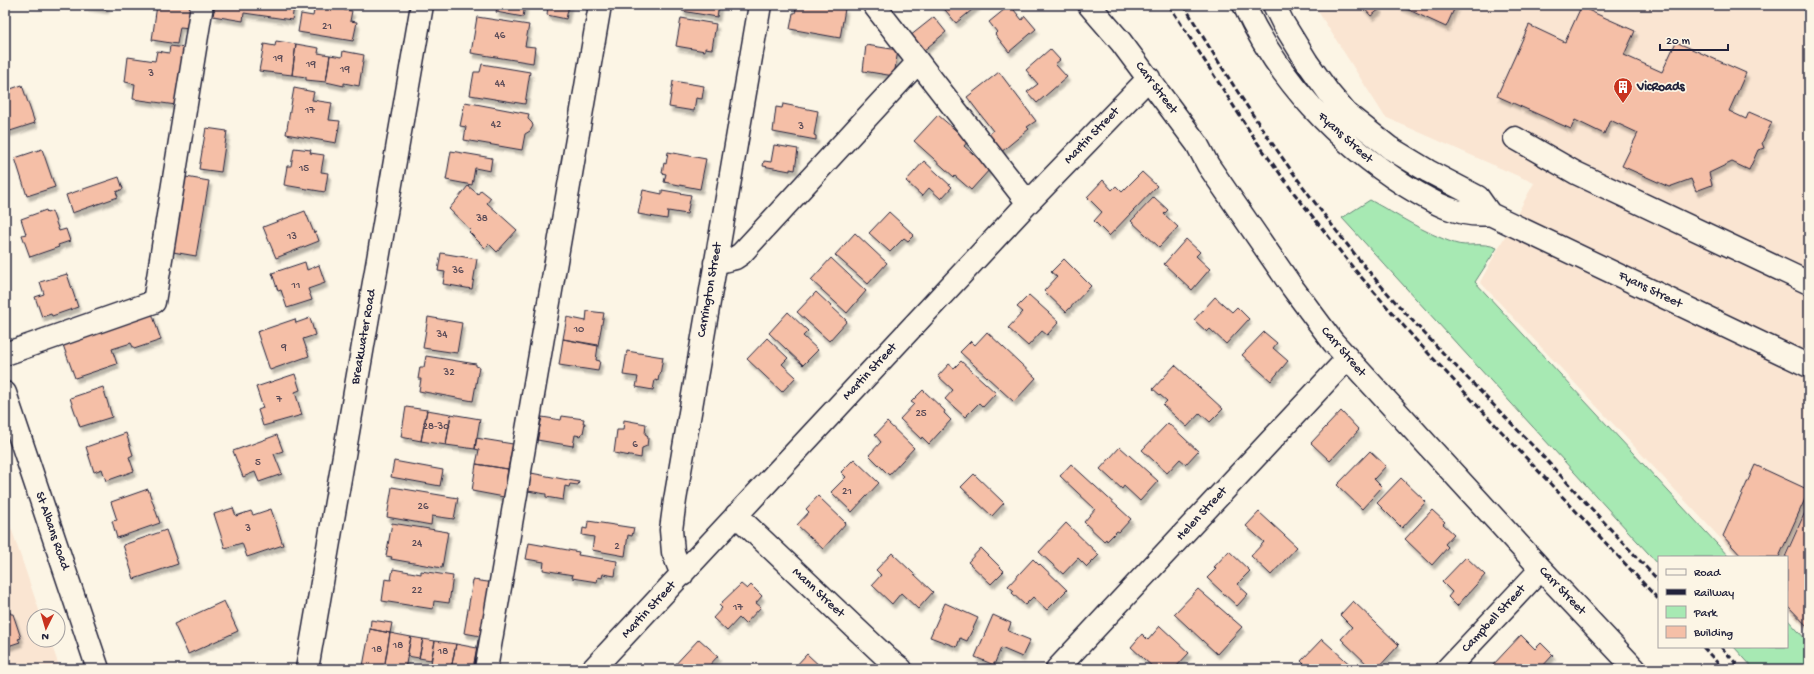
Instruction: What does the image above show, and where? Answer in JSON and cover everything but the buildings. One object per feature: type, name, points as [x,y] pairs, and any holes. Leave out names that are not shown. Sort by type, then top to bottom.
[{"type":"street","points":[[5,354],[154,302],[202,5]]},
{"type":"street","name":"Breakwater Road","points":[[307,669],[422,5]]},
{"type":"street","points":[[486,669],[600,5]]},
{"type":"street","name":"Carrington Street","points":[[682,575],[673,552],[671,530],[675,500],[760,5]]},
{"type":"street","points":[[874,5],[1028,203]]},
{"type":"street","name":"Carr Street","points":[[1089,5],[1121,42],[1149,78],[1197,144],[1208,165],[1287,280],[1316,321],[1347,359],[1635,669]]},
{"type":"street","name":"Fyans Street","points":[[1244,5],[1265,45],[1303,97],[1322,119],[1351,147],[1397,180],[1436,203],[1461,213],[1481,215],[1490,214]]},
{"type":"street","name":"Fyans Street","points":[[1274,5],[1306,62],[1329,93],[1346,112],[1390,148],[1428,171],[1478,197],[1490,214],[1809,366]]},
{"type":"street","points":[[715,263],[735,258],[741,254],[918,62]]},
{"type":"street","name":"Martin Street","points":[[593,669],[1028,203],[1149,78]]},
{"type":"street","points":[[1515,138],[1576,173],[1809,283]]},
{"type":"street","name":"Helen Street","points":[[1057,669],[1347,359]]},
{"type":"street","name":"St Albans Road","points":[[5,393],[98,669]]},
{"type":"street","name":"Mann Street","points":[[736,515],[887,658],[901,669]]},
{"type":"street","name":"Campbell Street","points":[[1447,669],[1541,569]]},
{"type":"shaded area","points":[[1314,5],[1809,5],[1809,632],[1788,610],[1788,556],[1737,556],[1480,282],[1534,183],[1385,117]]},
{"type":"shaded area","points":[[5,510],[38,608],[26,608],[26,648],[53,648],[60,669],[5,669]]},
{"type":"green space","points":[[1370,200],[1401,218],[1443,239],[1464,245],[1486,245],[1497,248],[1475,282],[1728,556],[1658,556],[1658,564],[1342,218]]},
{"type":"green space","points":[[1788,620],[1809,643],[1809,669],[1754,669],[1735,648],[1788,648]]},
{"type":"railway","points":[[1169,5],[1254,138],[1294,193],[1355,270],[1415,339],[1658,599]]},
{"type":"railway","points":[[1184,5],[1270,140],[1293,173],[1366,268],[1418,327],[1529,442],[1658,580]]},
{"type":"railway","points":[[1704,648],[1723,669]]},
{"type":"railway","points":[[1722,648],[1741,669]]},
{"type":"place","name":"VicRoads","points":[[1623,104]]}]
